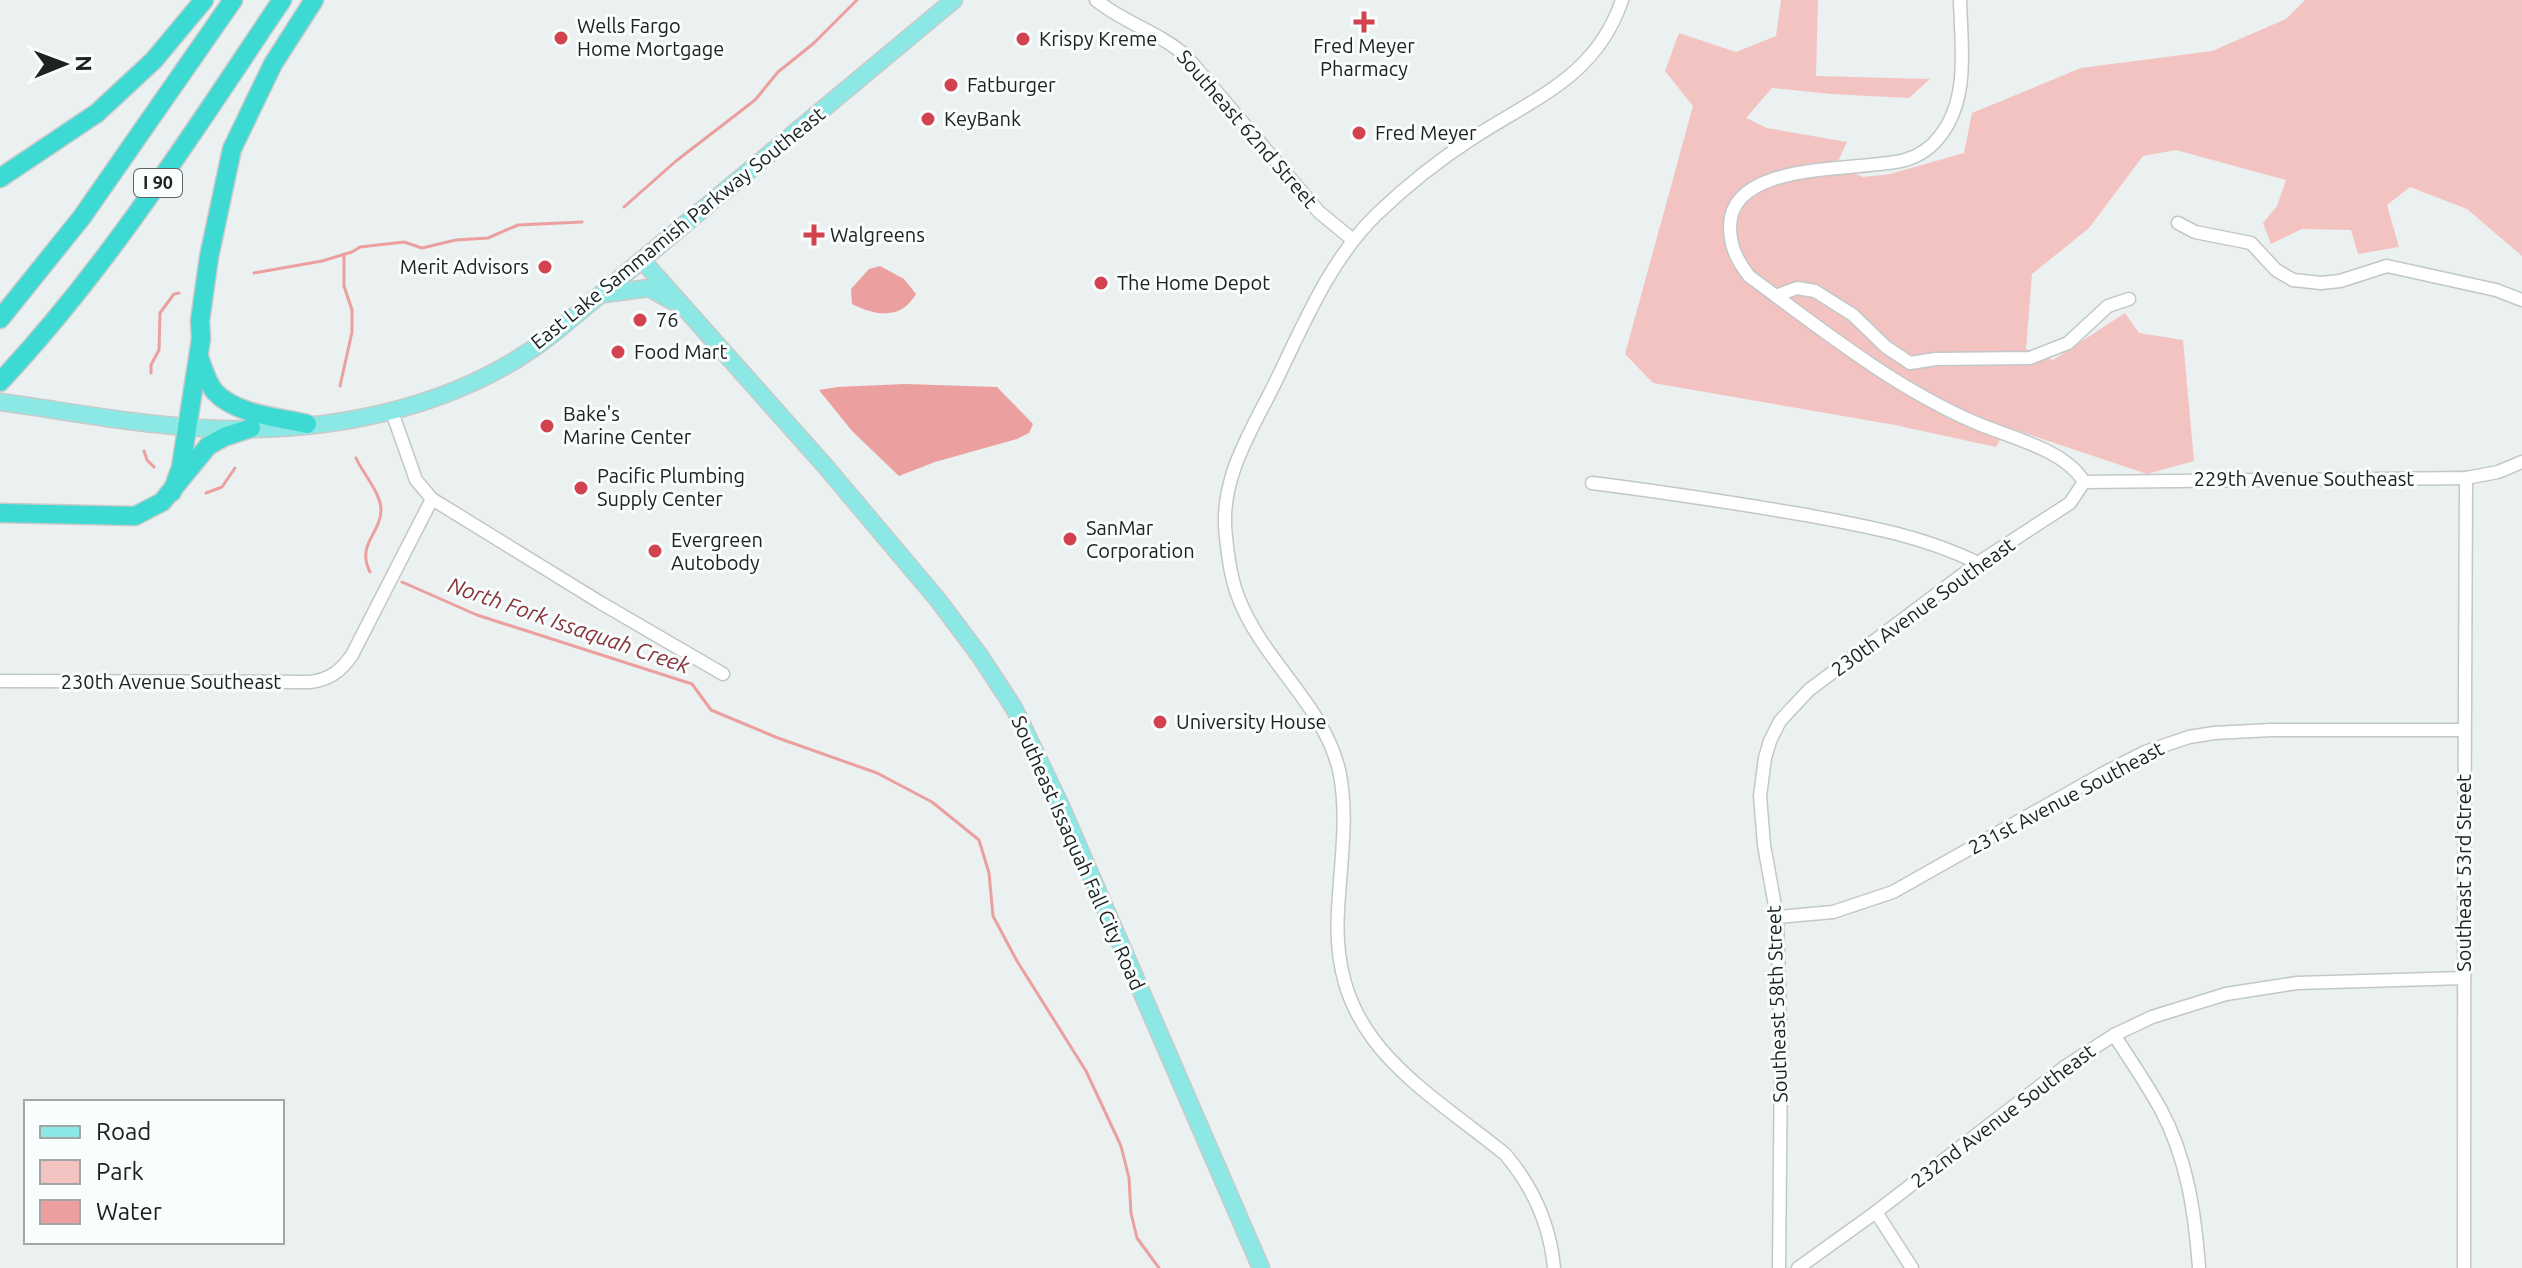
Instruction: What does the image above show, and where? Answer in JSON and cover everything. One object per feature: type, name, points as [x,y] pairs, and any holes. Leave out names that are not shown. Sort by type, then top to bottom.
[{"type":"highway","points":[[0,178],[74,130],[116,96],[154,60],[204,0]]},
{"type":"highway","name":"I 90","points":[[0,382],[85,286],[119,240],[282,0]]},
{"type":"highway","points":[[172,492],[180,473],[200,347],[200,321],[221,191],[232,149],[273,64],[314,0]]},
{"type":"highway","name":"I 90","points":[[0,319],[82,217],[228,7]]},
{"type":"highway","points":[[200,347],[211,386],[223,399],[246,410],[307,424]]},
{"type":"highway","points":[[0,513],[135,516],[162,502],[208,446],[251,428]]},
{"type":"main road","name":"East Lake Sammamish Parkway Southeast","points":[[0,402],[187,427],[251,428],[392,412],[437,398],[504,367],[538,346],[954,0]]},
{"type":"main road","name":"Southeast Issaquah Fall City Road","points":[[642,260],[872,522],[980,656],[1014,708],[1060,804],[1261,1268]]},
{"type":"main road","points":[[600,295],[649,288],[660,292],[693,317]]},
{"type":"street","name":"Southeast 62nd Street","points":[[1096,0],[1166,40],[1186,56],[1319,212],[1353,240]]},
{"type":"street","points":[[1554,1268],[1543,1216],[1535,1195],[1516,1167],[1505,1154],[1393,1064],[1375,1044],[1351,1005],[1337,943],[1343,819],[1340,774],[1335,755],[1319,722],[1255,630],[1240,602],[1233,582],[1225,534],[1226,500],[1235,462],[1331,273],[1353,240],[1375,216],[1443,159],[1552,90],[1579,69],[1608,33],[1622,0]]},
{"type":"street","points":[[1960,0],[1961,86],[1958,100],[1949,123],[1926,150],[1894,162],[1784,176],[1764,183],[1735,205],[1730,229],[1735,255],[1749,276],[1876,369],[1975,423],[2056,456],[2077,469],[2084,482]]},
{"type":"street","points":[[2178,223],[2195,232],[2251,243],[2276,270],[2293,280],[2321,283],[2340,281],[2387,266],[2496,290],[2522,300]]},
{"type":"street","points":[[1776,296],[1797,288],[1815,291],[1853,315],[1886,347],[1910,363],[1936,359],[2030,358],[2068,343],[2108,306],[2129,299]]},
{"type":"street","points":[[392,412],[412,471],[421,488],[432,499],[723,674]]},
{"type":"street","name":"229th Avenue Southeast","points":[[2084,482],[2466,478],[2498,472],[2522,462]]},
{"type":"street","name":"Southeast 53rd Street","points":[[2464,1268],[2466,478]]},
{"type":"street","name":"230th Avenue Southeast","points":[[1770,741],[1780,721],[1809,690],[1978,563],[2070,503],[2084,482]]},
{"type":"street","points":[[1592,483],[1710,498],[1885,530],[1943,547],[1978,563]]},
{"type":"street","name":"230th Avenue Southeast","points":[[0,681],[310,682],[328,678],[340,671],[352,655],[432,499]]},
{"type":"street","name":"231st Avenue Southeast","points":[[1777,917],[1833,912],[1893,892],[2104,773],[2145,752],[2180,739],[2214,733],[2271,730],[2463,730]]},
{"type":"street","name":"Southeast 58th Street","points":[[1770,741],[1762,779],[1761,818],[1777,917],[1781,1056],[1779,1268]]},
{"type":"street","name":"232nd Avenue Southeast","points":[[1798,1268],[2066,1066],[2114,1035],[2174,1009],[2232,993],[2338,980],[2464,978]]},
{"type":"street","points":[[2114,1035],[2161,1109],[2172,1134],[2189,1184],[2199,1268]]},
{"type":"street","points":[[1876,1212],[1912,1268]]},
{"type":"green space","points":[[1781,0],[1818,0],[1816,76],[1930,79],[1909,98],[1772,88],[1746,118],[1767,128],[1847,142],[1836,166],[1863,177],[1890,174],[1964,153],[1972,113],[2081,68],[2212,51],[2286,19],[2305,0],[2522,0],[2522,256],[2467,209],[2410,187],[2387,205],[2399,247],[2358,254],[2351,230],[2302,229],[2271,244],[2263,223],[2277,206],[2286,180],[2176,150],[2143,156],[2089,228],[2032,274],[2026,349],[2053,360],[2125,313],[2139,333],[2183,340],[2194,461],[2147,474],[2007,427],[1996,447],[1895,425],[1653,383],[1625,354],[1693,106],[1665,71],[1679,33],[1736,52],[1776,36]]},
{"type":"water","points":[[880,266],[904,279],[916,294],[895,312],[879,313],[852,304],[851,289],[869,269]]},
{"type":"water","points":[[905,384],[997,387],[1033,424],[1029,433],[1017,439],[935,462],[899,476],[852,431],[819,390]]},
{"type":"waterway","name":"North Fork Issaquah Creek","points":[[624,207],[676,161],[755,100],[778,72],[814,43],[857,0]]},
{"type":"waterway","name":"North Fork Issaquah Creek","points":[[254,273],[322,261],[360,247],[404,242],[422,248],[456,240],[488,238],[518,225],[582,222]]},
{"type":"waterway","name":"North Fork Issaquah Creek","points":[[340,386],[352,332],[352,310],[344,286],[344,254]]},
{"type":"waterway","name":"North Fork Issaquah Creek","points":[[151,373],[151,365],[159,350],[160,313],[174,294],[179,293]]},
{"type":"waterway","points":[[144,451],[154,467]]},
{"type":"waterway","name":"North Fork Issaquah Creek","points":[[356,458],[375,490],[381,510],[367,546],[366,562],[370,572]]},
{"type":"waterway","name":"North Fork Issaquah Creek","points":[[206,493],[222,487],[235,468]]},
{"type":"waterway","name":"North Fork Issaquah Creek","points":[[402,582],[477,615],[692,684],[711,710],[778,738],[877,773],[932,802],[979,840],[989,873],[993,916],[1017,961],[1086,1071],[1121,1146],[1137,1238],[1159,1268]]},
{"type":"place","name":"Fred Meyer Pharmacy","points":[[1364,22]]},
{"type":"place","name":"Wells Fargo Home Mortgage","points":[[561,38]]},
{"type":"place","name":"Krispy Kreme","points":[[1023,39]]},
{"type":"place","name":"Fatburger","points":[[951,85]]},
{"type":"place","name":"KeyBank","points":[[928,119]]},
{"type":"place","name":"Fred Meyer","points":[[1359,133]]},
{"type":"place","name":"Walgreens","points":[[814,235]]},
{"type":"place","name":"Merit Advisors","points":[[545,267]]},
{"type":"place","name":"The Home Depot","points":[[1101,283]]},
{"type":"place","name":"76","points":[[640,320]]},
{"type":"place","name":"Food Mart","points":[[618,352]]},
{"type":"place","name":"Bake's Marine Center","points":[[547,426]]},
{"type":"place","name":"Pacific Plumbing Supply Center","points":[[581,488]]},
{"type":"place","name":"SanMar Corporation","points":[[1070,539]]},
{"type":"place","name":"Evergreen Autobody","points":[[655,551]]},
{"type":"place","name":"University House","points":[[1160,722]]}]
